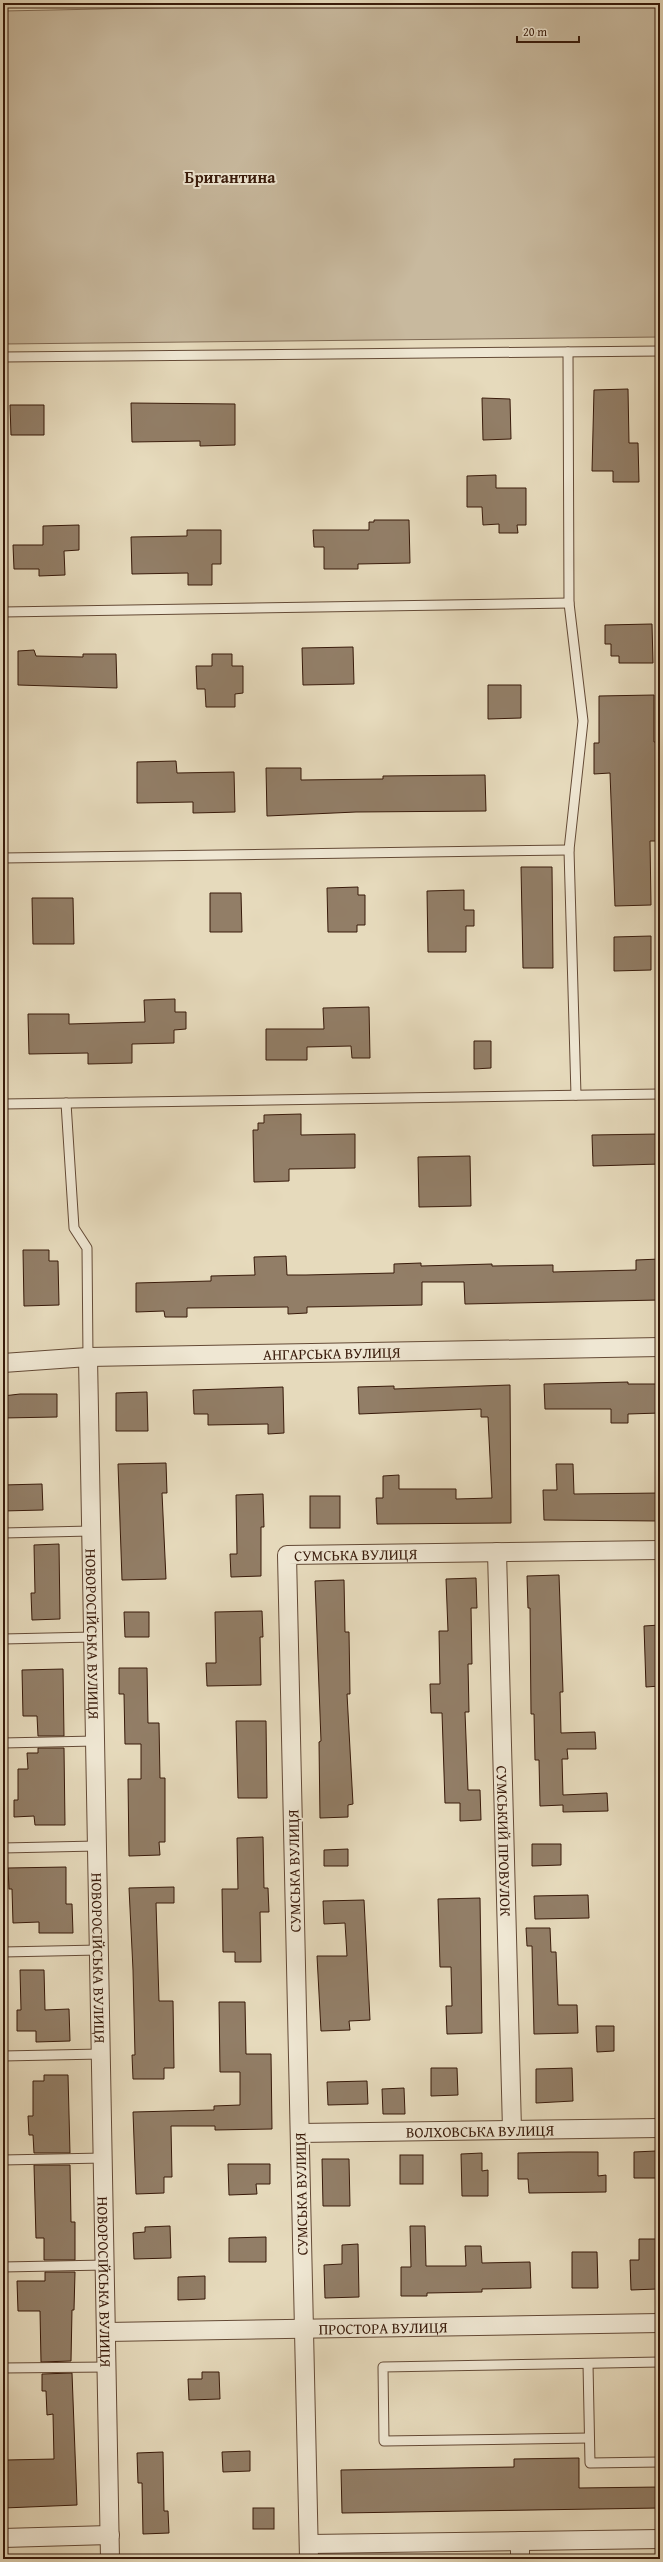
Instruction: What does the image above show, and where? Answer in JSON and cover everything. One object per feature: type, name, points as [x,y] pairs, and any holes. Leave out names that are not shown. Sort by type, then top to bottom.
[{"type":"street","name":"АНГАРСЬКА ВУЛИЦЯ","points":[[3,1363],[88,1357],[660,1347]]},
{"type":"street","name":"НОВОРОСІЙСЬКА ВУЛИЦЯ","points":[[88,1357],[110,2559]]},
{"type":"street","name":"СУМСЬКА ВУЛИЦЯ","points":[[309,2552],[287,1555],[660,1550]]},
{"type":"street","name":"СУМСЬКИЙ ПРОВУЛОК","points":[[497,1552],[512,2130]]},
{"type":"street","name":"ВОЛХОВСЬКА ВУЛИЦЯ","points":[[300,2133],[660,2128]]},
{"type":"street","name":"ПРОСТОРА ВУЛИЦЯ","points":[[106,2332],[660,2323]]},
{"type":"street","points":[[3,2538],[110,2535]]},
{"type":"street","points":[[309,2552],[520,2541],[660,2539]]},
{"type":"street","points":[[520,2541],[520,2559]]},
{"type":"lane","points":[[3,357],[660,351]]},
{"type":"lane","points":[[568,352],[569,603],[583,721],[569,850],[576,1095]]},
{"type":"lane","points":[[3,612],[569,603]]},
{"type":"lane","points":[[3,858],[569,850]]},
{"type":"lane","points":[[3,1104],[660,1094]]},
{"type":"lane","points":[[66,1103],[74,1228],[87,1248],[88,1357]]},
{"type":"lane","points":[[3,1533],[91,1531]]},
{"type":"lane","points":[[3,1638],[93,1637]]},
{"type":"lane","points":[[3,1743],[95,1741]]},
{"type":"lane","points":[[3,1848],[97,1846]]},
{"type":"lane","points":[[3,1952],[99,1950]]},
{"type":"lane","points":[[3,2056],[101,2054]]},
{"type":"lane","points":[[3,2160],[103,2158]]},
{"type":"lane","points":[[3,2267],[105,2265]]},
{"type":"lane","points":[[589,2438],[384,2441],[383,2367],[660,2362]]},
{"type":"lane","points":[[588,2364],[590,2463],[660,2462]]},
{"type":"lane","points":[[3,2368],[107,2366]]},
{"type":"shaded area","points":[[395,3],[660,3],[660,337],[3,344],[3,11]]},
{"type":"building","points":[[628,389],[629,443],[638,443],[639,482],[613,482],[613,471],[592,471],[594,390]]},
{"type":"building","points":[[482,398],[510,399],[511,439],[483,440]]},
{"type":"building","points":[[131,403],[235,404],[235,445],[200,446],[200,441],[132,442]]},
{"type":"building","points":[[10,405],[44,405],[44,435],[11,435]]},
{"type":"building","points":[[496,475],[496,488],[526,488],[526,525],[517,525],[518,533],[499,533],[499,524],[483,525],[482,507],[467,507],[467,476]]},
{"type":"building","points":[[374,520],[409,520],[410,563],[358,564],[358,569],[324,569],[324,547],[314,547],[313,530],[369,530],[369,522],[374,522]]},
{"type":"building","points":[[79,525],[79,550],[64,551],[65,575],[39,576],[39,569],[14,569],[13,545],[43,545],[43,526]]},
{"type":"building","points":[[187,530],[221,530],[221,564],[212,564],[212,585],[188,585],[188,573],[132,574],[131,537],[187,536]]},
{"type":"building","points":[[652,624],[653,663],[619,663],[619,656],[611,656],[611,644],[605,644],[605,625]]},
{"type":"building","points":[[353,647],[354,684],[303,685],[302,648]]},
{"type":"building","points":[[34,650],[36,656],[83,657],[83,654],[116,654],[117,688],[18,685],[18,651]]},
{"type":"building","points":[[212,654],[232,654],[232,666],[243,666],[243,693],[235,694],[235,707],[206,707],[205,689],[197,689],[196,666],[212,666]]},
{"type":"building","points":[[488,685],[521,685],[521,718],[488,719]]},
{"type":"building","points":[[654,695],[654,742],[660,742],[660,841],[650,841],[651,905],[615,906],[610,773],[594,774],[594,743],[599,743],[599,696]]},
{"type":"building","points":[[176,761],[177,773],[234,772],[235,812],[193,813],[193,802],[137,803],[137,762]]},
{"type":"building","points":[[266,768],[301,768],[301,780],[383,779],[383,776],[485,775],[486,811],[356,812],[267,816]]},
{"type":"building","points":[[521,867],[552,867],[553,968],[523,968]]},
{"type":"building","points":[[358,887],[358,895],[365,895],[365,925],[357,925],[357,932],[328,932],[327,888]]},
{"type":"building","points":[[464,890],[464,910],[474,910],[474,926],[466,926],[466,952],[428,952],[427,891]]},
{"type":"building","points":[[210,893],[241,893],[242,932],[210,932]]},
{"type":"building","points":[[32,898],[73,898],[74,944],[33,944]]},
{"type":"building","points":[[651,936],[651,970],[614,971],[614,937]]},
{"type":"building","points":[[175,999],[175,1012],[186,1012],[186,1029],[174,1030],[174,1043],[132,1044],[132,1063],[88,1064],[88,1053],[29,1054],[28,1014],[69,1014],[69,1024],[145,1022],[144,1000]]},
{"type":"building","points":[[369,1007],[370,1058],[352,1058],[351,1046],[307,1047],[307,1060],[266,1060],[266,1029],[324,1029],[323,1008]]},
{"type":"building","points":[[474,1041],[491,1041],[491,1068],[474,1069]]},
{"type":"building","points":[[301,1114],[301,1135],[355,1134],[355,1168],[289,1169],[289,1181],[254,1182],[253,1130],[258,1130],[258,1123],[264,1123],[264,1115]]},
{"type":"building","points":[[660,1134],[660,1164],[593,1166],[592,1135]]},
{"type":"building","points":[[470,1156],[471,1206],[419,1207],[418,1157]]},
{"type":"building","points":[[23,1250],[49,1250],[49,1261],[58,1261],[59,1305],[24,1306]]},
{"type":"building","points":[[286,1256],[287,1275],[394,1273],[394,1264],[421,1263],[421,1266],[492,1264],[492,1266],[553,1265],[553,1272],[636,1270],[636,1260],[660,1259],[660,1300],[465,1304],[464,1282],[422,1282],[422,1305],[307,1307],[307,1313],[288,1314],[288,1307],[187,1308],[187,1317],[165,1317],[164,1311],[136,1312],[136,1283],[211,1281],[211,1276],[255,1275],[254,1257]]},
{"type":"building","points":[[628,1382],[628,1384],[660,1384],[660,1413],[628,1414],[628,1423],[611,1423],[611,1409],[545,1409],[544,1384]]},
{"type":"building","points":[[510,1385],[511,1523],[377,1524],[376,1498],[383,1498],[383,1476],[399,1475],[399,1489],[456,1489],[456,1499],[492,1498],[488,1417],[481,1417],[481,1409],[359,1414],[358,1387],[394,1386],[394,1389]]},
{"type":"building","points":[[283,1387],[284,1433],[268,1434],[268,1424],[208,1425],[208,1414],[194,1414],[193,1390]]},
{"type":"building","points":[[147,1392],[148,1431],[116,1431],[116,1393]]},
{"type":"building","points":[[20,1394],[57,1394],[57,1417],[3,1418],[3,1396]]},
{"type":"building","points":[[166,1463],[167,1493],[162,1493],[166,1579],[122,1580],[118,1464]]},
{"type":"building","points":[[556,1464],[573,1464],[574,1494],[660,1493],[660,1521],[544,1520],[543,1490],[557,1490]]},
{"type":"building","points":[[42,1484],[43,1510],[3,1511],[3,1485]]},
{"type":"building","points":[[263,1494],[264,1527],[261,1527],[261,1576],[231,1577],[230,1554],[237,1554],[236,1495]]},
{"type":"building","points":[[310,1496],[340,1496],[340,1528],[310,1528]]},
{"type":"building","points":[[59,1544],[60,1619],[32,1620],[31,1593],[35,1593],[34,1545]]},
{"type":"building","points":[[559,1575],[563,1692],[560,1692],[561,1733],[595,1732],[596,1749],[567,1749],[568,1759],[562,1759],[563,1795],[607,1793],[608,1811],[563,1812],[563,1805],[540,1806],[539,1760],[535,1760],[534,1714],[531,1714],[530,1608],[528,1608],[527,1576]]},
{"type":"building","points":[[476,1578],[477,1608],[471,1608],[472,1664],[468,1664],[469,1712],[465,1712],[468,1790],[480,1790],[481,1820],[460,1821],[460,1803],[445,1803],[442,1713],[431,1713],[430,1684],[440,1684],[439,1631],[448,1631],[446,1579]]},
{"type":"building","points":[[344,1580],[345,1632],[349,1632],[350,1694],[347,1694],[353,1804],[348,1805],[348,1817],[320,1818],[319,1742],[321,1741],[315,1581]]},
{"type":"building","points":[[262,1611],[263,1637],[260,1637],[261,1685],[207,1686],[206,1663],[216,1663],[215,1612]]},
{"type":"building","points":[[124,1612],[149,1612],[149,1637],[125,1637]]},
{"type":"building","points":[[660,1625],[660,1686],[646,1687],[644,1626]]},
{"type":"building","points":[[119,1668],[147,1668],[148,1723],[159,1723],[160,1778],[165,1778],[165,1842],[159,1842],[160,1855],[129,1856],[128,1779],[141,1779],[141,1744],[125,1744],[124,1694],[119,1694]]},
{"type":"building","points":[[63,1669],[64,1736],[38,1736],[37,1716],[23,1716],[22,1670]]},
{"type":"building","points":[[236,1721],[266,1721],[267,1798],[238,1798]]},
{"type":"building","points":[[38,1748],[64,1748],[65,1825],[35,1825],[34,1816],[14,1817],[14,1800],[18,1800],[18,1769],[28,1769],[27,1753],[38,1753]]},
{"type":"building","points":[[263,1837],[264,1888],[268,1888],[269,1912],[260,1912],[261,1962],[235,1962],[235,1952],[223,1952],[222,1889],[238,1889],[237,1838]]},
{"type":"building","points":[[532,1844],[561,1844],[561,1865],[532,1866]]},
{"type":"building","points":[[348,1849],[348,1866],[324,1866],[324,1850]]},
{"type":"building","points":[[66,1867],[66,1904],[72,1904],[73,1933],[39,1933],[39,1922],[13,1923],[12,1889],[9,1889],[8,1868]]},
{"type":"building","points":[[174,1887],[174,1903],[156,1903],[159,2001],[173,2001],[174,2068],[164,2068],[164,2079],[133,2079],[132,2055],[135,2055],[129,1888]]},
{"type":"building","points":[[588,1895],[589,1918],[535,1919],[534,1896]]},
{"type":"building","points":[[480,1898],[482,2033],[447,2034],[446,2006],[452,2006],[451,1967],[440,1967],[438,1899]]},
{"type":"building","points":[[364,1900],[370,2020],[349,2021],[350,2030],[321,2031],[317,1956],[347,1956],[345,1923],[324,1924],[323,1901]]},
{"type":"building","points":[[526,1928],[550,1928],[551,1952],[556,1952],[558,2005],[577,2005],[578,2033],[534,2034],[532,1946],[527,1946]]},
{"type":"building","points":[[20,1970],[44,1970],[45,2010],[69,2009],[70,2041],[36,2042],[36,2031],[17,2031],[17,2010],[21,2010]]},
{"type":"building","points":[[219,2002],[245,2002],[246,2054],[271,2054],[272,2129],[215,2130],[215,2126],[171,2126],[172,2177],[164,2177],[164,2193],[136,2194],[133,2112],[214,2110],[214,2106],[240,2105],[240,2072],[220,2072]]},
{"type":"building","points":[[596,2026],[614,2026],[614,2051],[597,2052]]},
{"type":"building","points":[[431,2068],[457,2068],[458,2095],[431,2096]]},
{"type":"building","points":[[572,2068],[573,2101],[536,2103],[536,2069]]},
{"type":"building","points":[[44,2075],[68,2075],[70,2153],[34,2153],[33,2135],[29,2135],[28,2116],[33,2116],[33,2081],[44,2081]]},
{"type":"building","points":[[367,2081],[368,2104],[328,2105],[327,2082]]},
{"type":"building","points":[[404,2088],[405,2114],[383,2114],[382,2089]]},
{"type":"building","points":[[656,2151],[657,2178],[634,2178],[634,2152]]},
{"type":"building","points":[[598,2152],[598,2176],[606,2175],[606,2192],[529,2193],[528,2179],[518,2179],[518,2153]]},
{"type":"building","points":[[482,2153],[482,2171],[488,2170],[488,2196],[462,2196],[461,2154]]},
{"type":"building","points":[[400,2155],[423,2155],[423,2184],[400,2184]]},
{"type":"building","points":[[322,2159],[349,2159],[350,2206],[323,2206]]},
{"type":"building","points":[[228,2164],[270,2164],[270,2184],[256,2184],[257,2194],[229,2195]]},
{"type":"building","points":[[34,2165],[70,2165],[71,2222],[75,2222],[75,2260],[44,2260],[44,2238],[36,2238]]},
{"type":"building","points":[[170,2226],[171,2258],[134,2259],[133,2233],[145,2232],[145,2227]]},
{"type":"building","points":[[410,2226],[425,2226],[426,2266],[466,2266],[465,2246],[481,2246],[482,2263],[530,2262],[531,2288],[482,2289],[482,2292],[427,2293],[427,2296],[401,2296],[401,2267],[411,2267]]},
{"type":"building","points":[[266,2237],[266,2262],[229,2262],[229,2238]]},
{"type":"building","points":[[639,2239],[656,2239],[657,2289],[631,2290],[630,2260],[639,2260]]},
{"type":"building","points":[[358,2244],[359,2297],[325,2298],[324,2265],[342,2264],[342,2245]]},
{"type":"building","points":[[572,2252],[597,2252],[598,2288],[572,2288]]},
{"type":"building","points":[[45,2272],[75,2272],[74,2310],[72,2310],[71,2361],[41,2362],[40,2311],[18,2311],[17,2281],[45,2281]]},
{"type":"building","points":[[205,2276],[205,2299],[178,2300],[178,2277]]},
{"type":"building","points":[[202,2372],[219,2372],[220,2399],[189,2400],[188,2379],[202,2379]]},
{"type":"building","points":[[72,2373],[77,2505],[4,2508],[3,2480],[7,2480],[7,2460],[54,2459],[53,2414],[47,2415],[46,2391],[42,2391],[42,2374]]},
{"type":"building","points":[[250,2451],[250,2471],[223,2472],[222,2452]]},
{"type":"building","points":[[163,2452],[164,2511],[168,2511],[169,2533],[143,2534],[142,2483],[138,2483],[137,2453]]},
{"type":"building","points":[[579,2458],[579,2488],[660,2487],[660,2508],[342,2513],[341,2470],[514,2467],[514,2459]]},
{"type":"building","points":[[253,2508],[274,2508],[274,2529],[253,2529]]},
{"type":"district","name":"Бригантина","points":[[230,177]]}]
